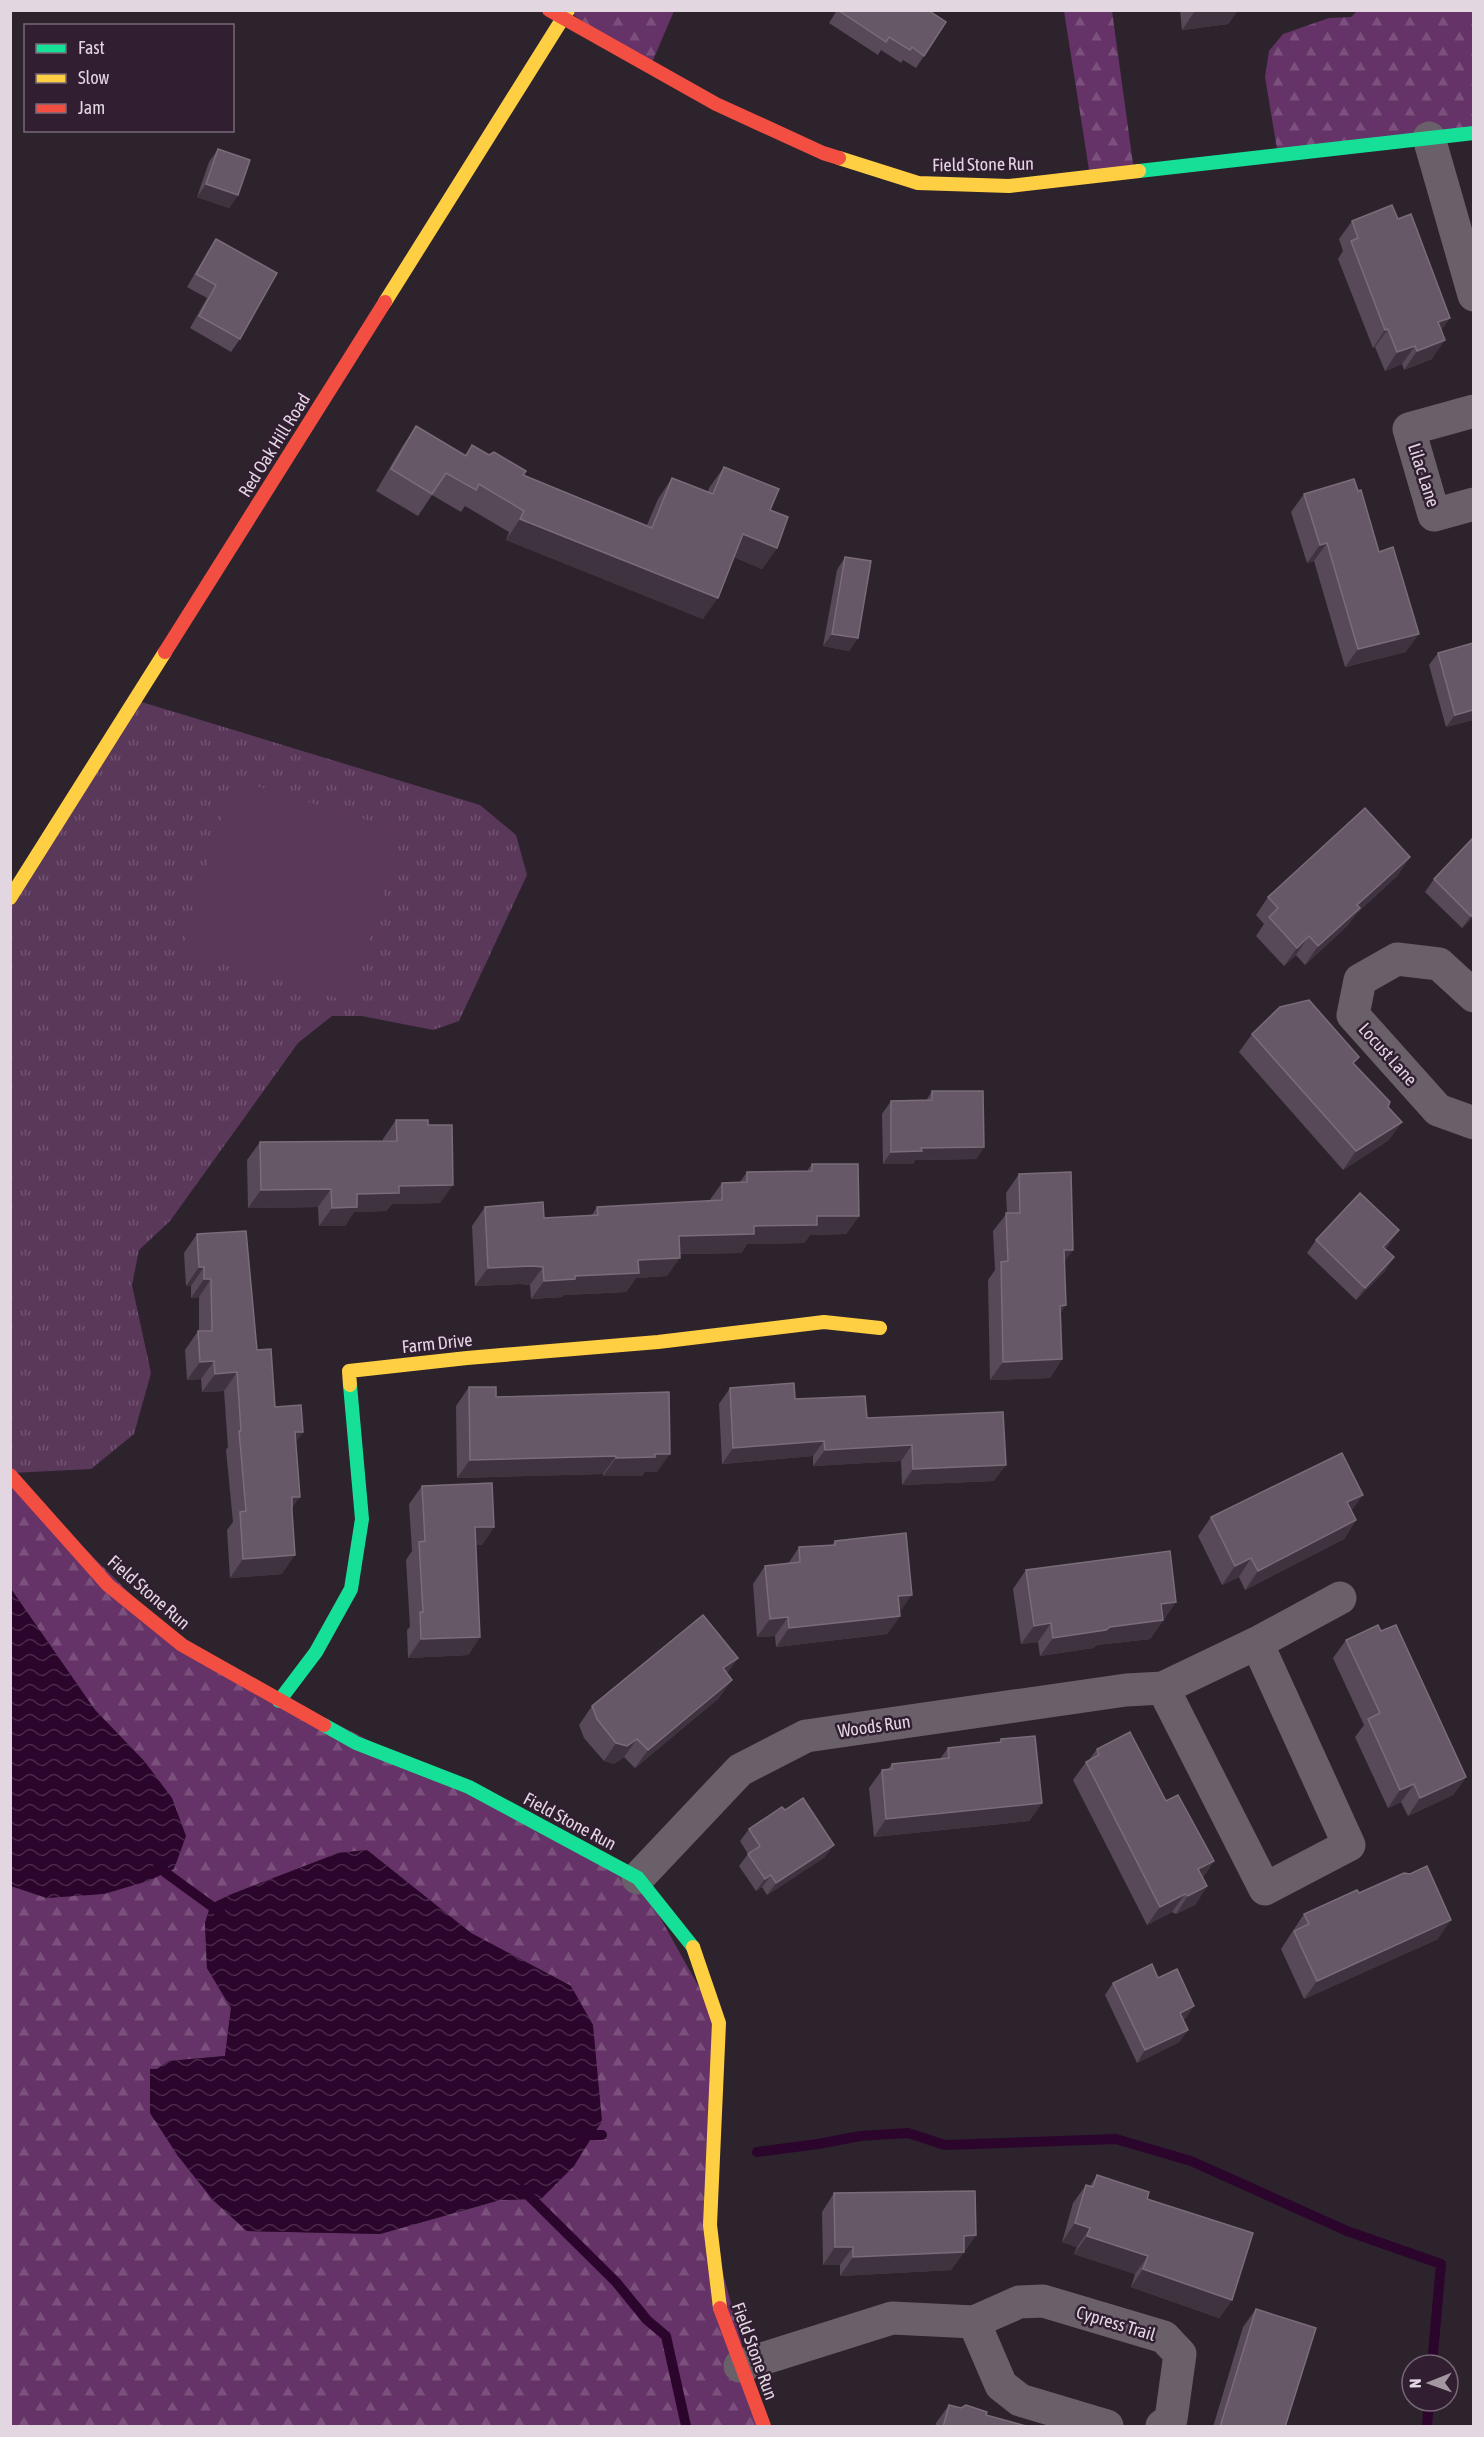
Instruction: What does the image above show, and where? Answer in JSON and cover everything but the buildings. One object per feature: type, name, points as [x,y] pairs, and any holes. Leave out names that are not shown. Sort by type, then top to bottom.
[{"type":"street","name":"Field Stone Run","points":[[549,10],[566,14],[737,114],[823,153],[918,183],[1009,186],[1473,133]]},
{"type":"street","name":"Red Oak Hill Road","points":[[10,898],[566,14]]},
{"type":"street","points":[[1429,138],[1473,295]]},
{"type":"street","name":"Lilac Lane","points":[[1473,411],[1409,429],[1434,515],[1473,504]]},
{"type":"street","name":"Locust Lane","points":[[1473,996],[1439,964],[1397,959],[1360,980],[1353,1015],[1438,1110],[1473,1123]]},
{"type":"street","name":"Farm Drive","points":[[279,1701],[316,1653],[351,1589],[362,1519],[349,1371],[467,1358],[657,1342],[824,1322],[879,1328]]},
{"type":"street","name":"Field Stone Run","points":[[10,1475],[108,1585],[182,1645],[356,1743],[469,1787],[638,1878],[693,1946],[719,2023],[710,2225],[718,2304],[764,2427]]},
{"type":"street","name":"Woods Run","points":[[638,1878],[740,1770],[806,1736],[1126,1690],[1163,1688],[1257,1643],[1340,1598]]},
{"type":"street","points":[[1163,1688],[1265,1888],[1349,1845],[1257,1643]]},
{"type":"street","name":"Cypress Trail","points":[[740,2366],[892,2318],[974,2322],[1019,2302],[1043,2301],[1164,2337],[1180,2354],[1171,2419],[1162,2427]]},
{"type":"street","points":[[974,2322],[1001,2385],[1020,2400],[1107,2427]]},
{"type":"green space","points":[[568,11],[674,11],[650,67]]},
{"type":"green space","points":[[1064,11],[1112,11],[1134,171],[1090,176]]},
{"type":"green space","points":[[1357,11],[1473,11],[1473,133],[1278,155],[1265,77],[1269,51],[1283,34],[1329,18],[1351,17]]},
{"type":"green space","points":[[135,700],[480,805],[516,835],[527,875],[459,1021],[433,1030],[362,1016],[332,1016],[298,1043],[170,1221],[139,1250],[132,1285],[151,1373],[134,1434],[91,1469],[11,1473],[10,898]]},
{"type":"green space","points":[[234,779],[402,831],[350,1002],[182,950]]},
{"type":"green space","points":[[10,1475],[182,1645],[638,1878],[719,2023],[710,2225],[764,2426],[11,2426],[11,1886],[47,1898],[145,1762],[95,1710],[11,1589]],"holes":[[[367,1850],[471,1933],[571,1986],[541,2199],[500,2200],[380,2234],[247,2231],[213,2200],[178,2156],[150,2113],[151,2069],[157,2069],[169,2061],[225,2056],[231,2008],[207,1968],[205,1923],[211,1904],[338,1853]]]},
{"type":"water","points":[[11,1589],[95,1710],[145,1762],[172,1798],[186,1836],[174,1869],[148,1881],[104,1894],[47,1898],[11,1886]]},
{"type":"water","points":[[367,1850],[471,1933],[571,1986],[593,2025],[602,2121],[574,2166],[541,2199],[500,2200],[380,2234],[247,2231],[213,2200],[178,2156],[150,2113],[150,2069],[157,2069],[169,2061],[225,2056],[231,2008],[207,1968],[205,1923],[211,1904],[339,1853]]},
{"type":"waterway","points":[[158,1864],[166,1873],[221,1913]]},
{"type":"waterway","points":[[757,2152],[860,2136],[908,2133],[945,2145],[1116,2139],[1191,2161],[1347,2231],[1441,2264],[1433,2353]]},
{"type":"waterway","points":[[579,2135],[602,2135]]},
{"type":"waterway","points":[[522,2189],[616,2282],[647,2320],[666,2336],[686,2426]]},
{"type":"waterway","points":[[1427,2426],[1428,2413]]},
{"type":"traffic: fast","points":[[1139,171],[1474,133]]},
{"type":"traffic: fast","points":[[279,1701],[316,1652],[351,1589],[362,1519],[350,1385]]},
{"type":"traffic: fast","points":[[324,1725],[356,1743],[469,1787],[638,1878],[693,1947]]},
{"type":"traffic: slow","points":[[385,302],[568,10]]},
{"type":"traffic: slow","points":[[839,158],[918,183],[1009,186],[1139,171]]},
{"type":"traffic: slow","points":[[10,898],[165,652]]},
{"type":"traffic: slow","points":[[350,1385],[349,1371],[467,1358],[658,1342],[824,1322],[880,1328]]},
{"type":"traffic: slow","points":[[693,1947],[719,2023],[710,2225],[720,2308]]},
{"type":"traffic: jam","points":[[549,10],[716,104],[823,153],[839,158]]},
{"type":"traffic: jam","points":[[165,652],[385,302]]},
{"type":"traffic: jam","points":[[10,1475],[108,1585],[182,1645],[324,1725]]},
{"type":"traffic: jam","points":[[720,2308],[764,2426]]}]
